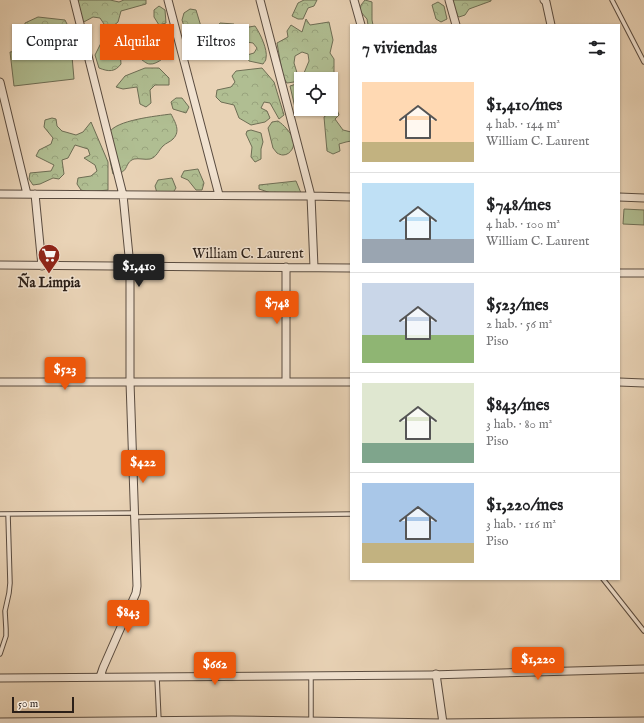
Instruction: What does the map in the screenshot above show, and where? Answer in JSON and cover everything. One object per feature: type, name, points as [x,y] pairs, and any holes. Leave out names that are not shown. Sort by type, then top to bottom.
[{"type":"street","points":[[74,0],[123,195],[130,266],[130,382],[137,586],[136,593],[100,677]]},
{"type":"street","points":[[168,0],[219,195]]},
{"type":"street","points":[[260,0],[311,196],[314,267]]},
{"type":"street","points":[[354,0],[361,24]]},
{"type":"street","points":[[449,0],[456,24]]},
{"type":"street","points":[[544,0],[546,2],[552,24]]},
{"type":"street","points":[[0,82],[31,194],[42,266]]},
{"type":"street","points":[[0,194],[350,196]]},
{"type":"street","points":[[620,197],[644,198]]},
{"type":"street","name":"William C. Laurent","points":[[0,265],[350,268]]},
{"type":"street","points":[[286,267],[286,382]]},
{"type":"street","points":[[620,273],[644,273]]},
{"type":"street","points":[[0,382],[350,382]]},
{"type":"street","points":[[620,382],[644,382]]},
{"type":"street","points":[[0,678],[311,676],[644,669]]},
{"type":"street","points":[[436,674],[443,723]]},
{"type":"street","points":[[0,722],[311,721],[443,723],[644,721]]},
{"type":"lane","points":[[612,0],[644,62]]},
{"type":"lane","points":[[0,514],[350,514]]},
{"type":"lane","points":[[0,654],[6,636],[5,611],[10,583],[8,514]]},
{"type":"lane","points":[[605,580],[644,630]]},
{"type":"lane","points":[[311,676],[311,721]]},
{"type":"lane","points":[[157,677],[159,721]]},
{"type":"green space","points":[[78,0],[110,0],[119,2],[124,0],[146,0],[146,4],[121,11],[118,22],[116,24],[104,24],[100,18],[93,17],[82,23],[77,9]]},
{"type":"green space","points":[[304,0],[317,0],[314,6],[308,8],[303,19],[298,19],[292,16],[298,3]]},
{"type":"green space","points":[[365,0],[372,2],[373,24],[368,24],[367,19],[360,11],[361,5]]},
{"type":"green space","points":[[448,0],[491,1],[469,9],[465,15],[459,17],[453,13]]},
{"type":"green space","points":[[438,2],[444,6],[447,19],[441,22],[436,19],[432,5]]},
{"type":"green space","points":[[159,6],[165,10],[166,23],[158,24],[154,17],[154,10]]},
{"type":"green space","points":[[190,9],[196,10],[200,24],[183,24],[182,20],[184,13]]},
{"type":"green space","points":[[38,17],[65,20],[67,24],[25,24]]},
{"type":"green space","points":[[306,19],[310,25],[329,22],[333,40],[330,53],[334,59],[334,72],[304,72],[309,61],[308,54],[302,52],[295,56],[294,63],[297,72],[294,72],[294,82],[287,83],[283,77],[277,43],[288,37],[287,31],[291,25],[302,32]]},
{"type":"green space","points":[[255,26],[265,46],[266,59],[263,64],[249,61],[249,54],[254,53],[257,48],[253,43],[249,42],[249,27]]},
{"type":"green space","points":[[100,45],[100,60],[121,60],[121,64],[114,70],[99,68],[95,55]]},
{"type":"green space","points":[[10,52],[12,52],[12,60],[72,60],[74,79],[14,86]]},
{"type":"green space","points":[[142,60],[160,60],[153,64],[146,63]]},
{"type":"green space","points":[[145,68],[159,68],[169,78],[169,85],[155,85],[150,90],[151,103],[146,107],[140,104],[137,87],[123,89],[116,87],[125,76]]},
{"type":"green space","points":[[262,68],[274,82],[284,115],[279,119],[270,103],[264,102],[261,108],[267,111],[270,118],[265,122],[251,125],[239,118],[234,105],[221,102],[216,97],[217,90],[231,87],[235,82],[232,76],[236,71]]},
{"type":"green space","points":[[294,85],[294,103],[290,86]]},
{"type":"green space","points":[[176,98],[182,98],[189,107],[186,113],[173,109],[171,102]]},
{"type":"green space","points":[[171,114],[176,123],[177,130],[177,133],[173,139],[163,146],[152,158],[134,159],[129,163],[125,170],[113,174],[109,154],[109,133],[119,125],[137,119]]},
{"type":"green space","points":[[338,116],[335,119],[343,130],[350,132],[350,141],[339,144],[340,151],[333,154],[327,151],[324,117]]},
{"type":"green space","points":[[52,118],[56,119],[57,126],[62,131],[76,135],[83,132],[91,122],[108,162],[108,190],[88,192],[81,190],[77,184],[78,178],[91,176],[97,171],[95,165],[84,158],[90,155],[88,149],[75,145],[68,158],[62,160],[64,174],[59,179],[53,178],[40,184],[33,185],[29,179],[30,173],[51,171],[54,165],[36,156],[39,150],[51,144],[53,138],[44,127],[45,120]]},
{"type":"green space","points":[[278,121],[289,131],[294,141],[292,149],[286,155],[277,153],[273,148],[268,128],[272,122]]},
{"type":"green space","points":[[251,130],[261,133],[263,142],[261,159],[255,162],[251,157],[252,147],[246,134],[247,131]]},
{"type":"green space","points":[[198,169],[204,183],[202,190],[196,190],[188,180],[181,177],[184,171]]},
{"type":"green space","points":[[172,178],[176,188],[172,194],[157,193],[155,186],[158,180]]},
{"type":"green space","points":[[296,181],[301,193],[286,198],[259,189],[259,185]]},
{"type":"green space","points":[[624,209],[644,210],[644,225],[623,224]]},
{"type":"place","name":"Ña Limpia","points":[[49,274]]}]
